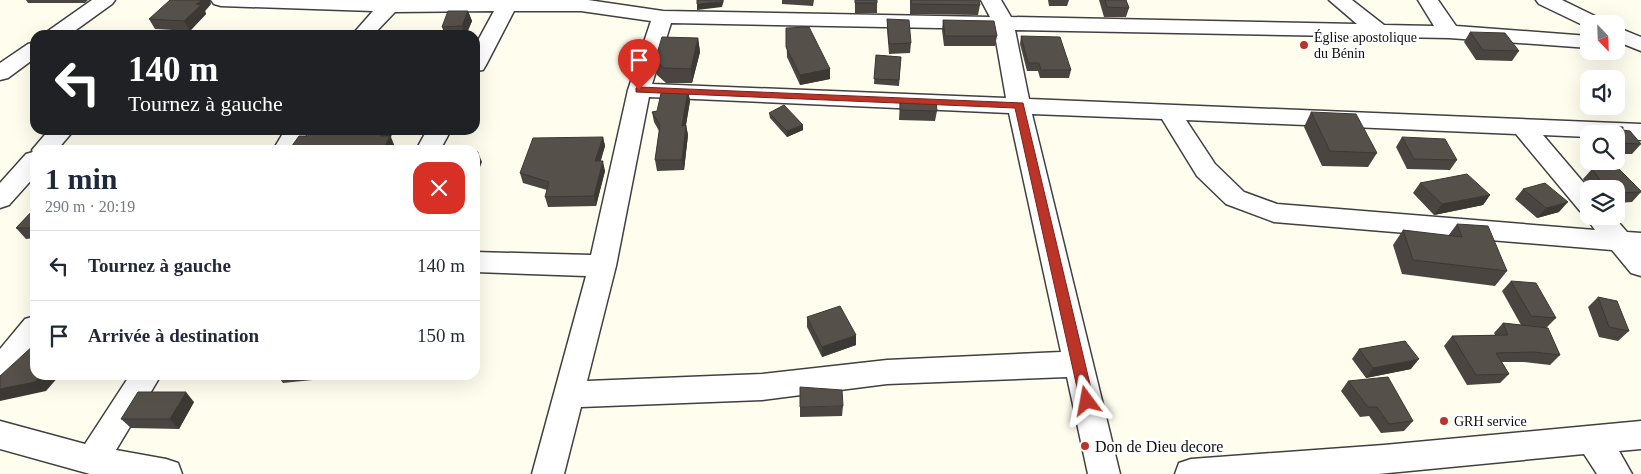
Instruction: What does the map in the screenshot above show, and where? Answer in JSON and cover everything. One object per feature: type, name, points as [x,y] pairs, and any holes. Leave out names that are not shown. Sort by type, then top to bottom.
[{"type":"street","points":[[62,30],[105,0]]},
{"type":"street","points":[[221,0],[507,6],[545,2],[581,5],[663,17],[997,11],[1379,32],[1449,32],[1580,41]]},
{"type":"street","points":[[1339,0],[1379,32]]},
{"type":"street","points":[[1428,0],[1449,32]]},
{"type":"street","points":[[1546,0],[1580,16]]},
{"type":"street","points":[[367,30],[392,3]]},
{"type":"street","points":[[480,56],[507,6]]},
{"type":"street","points":[[997,11],[1104,474]]},
{"type":"street","points":[[548,474],[602,266],[639,90],[663,17]]},
{"type":"street","points":[[1625,37],[1641,45]]},
{"type":"street","points":[[1625,44],[1641,45]]},
{"type":"street","points":[[0,52],[30,51]]},
{"type":"street","points":[[0,73],[30,53]]},
{"type":"street","points":[[639,90],[1641,132]]},
{"type":"street","points":[[1168,112],[1206,170],[1235,198],[1274,213],[1630,242]]},
{"type":"street","points":[[1523,127],[1580,194]]},
{"type":"street","points":[[48,145],[58,135]]},
{"type":"street","points":[[0,199],[30,166]]},
{"type":"street","points":[[1609,225],[1630,242],[1641,266]]},
{"type":"street","points":[[480,262],[602,266]]},
{"type":"street","points":[[0,371],[30,333]]},
{"type":"street","points":[[569,395],[762,387],[887,372],[1078,364]]},
{"type":"street","points":[[92,460],[143,380]]},
{"type":"street","points":[[0,435],[92,460],[166,474]]},
{"type":"street","points":[[1191,474],[1388,467],[1592,439],[1641,435]]},
{"type":"street","points":[[1592,439],[1616,474]]},
{"type":"building","points":[[170,0],[201,0],[196,4],[201,5],[184,21],[149,19]]},
{"type":"building","points":[[697,0],[722,0],[722,2],[697,4]]},
{"type":"building","points":[[855,0],[877,0],[877,3],[855,3]]},
{"type":"building","points":[[911,0],[979,0],[980,5],[911,4]]},
{"type":"building","points":[[1105,0],[1126,0],[1129,8],[1107,7]]},
{"type":"building","points":[[448,11],[468,11],[462,26],[442,27]]},
{"type":"building","points":[[887,19],[909,20],[911,43],[889,44]]},
{"type":"building","points":[[943,20],[994,21],[997,36],[945,36]]},
{"type":"building","points":[[809,27],[830,69],[800,75],[786,47],[786,28]]},
{"type":"building","points":[[1470,32],[1505,33],[1519,51],[1483,50]]},
{"type":"building","points":[[1021,36],[1060,37],[1071,70],[1041,70],[1039,63],[1028,63]]},
{"type":"building","points":[[662,37],[698,38],[691,69],[664,68],[655,60]]},
{"type":"building","points":[[876,55],[901,57],[899,80],[874,79]]},
{"type":"building","points":[[662,89],[688,91],[682,126],[686,125],[682,160],[655,160],[660,125],[652,112],[657,111]]},
{"type":"building","points":[[900,100],[936,101],[937,111],[900,110]]},
{"type":"building","points":[[784,105],[803,125],[787,131],[769,113]]},
{"type":"building","points":[[1311,112],[1356,114],[1377,153],[1330,151]]},
{"type":"building","points":[[1625,130],[1630,131],[1641,144],[1625,143]]},
{"type":"building","points":[[299,136],[390,136],[386,145],[293,145]]},
{"type":"building","points":[[603,137],[595,161],[603,161],[594,196],[545,197],[549,182],[520,173],[533,138]]},
{"type":"building","points":[[1402,137],[1445,139],[1457,160],[1414,159]]},
{"type":"building","points":[[1593,170],[1620,170],[1641,192],[1625,193],[1625,180],[1599,180]]},
{"type":"building","points":[[1467,174],[1490,195],[1442,204],[1420,183]]},
{"type":"building","points":[[1545,183],[1568,202],[1546,208],[1523,189]]},
{"type":"building","points":[[30,213],[30,228],[16,228]]},
{"type":"building","points":[[1457,224],[1488,226],[1507,271],[1413,260],[1403,230],[1462,237]]},
{"type":"building","points":[[1511,281],[1536,283],[1556,318],[1531,316]]},
{"type":"building","points":[[1598,297],[1617,301],[1629,331],[1609,327]]},
{"type":"building","points":[[840,306],[856,335],[822,347],[807,317]]},
{"type":"building","points":[[1503,323],[1548,328],[1560,355],[1534,352],[1496,353],[1509,374],[1476,375],[1452,336],[1508,335]]},
{"type":"building","points":[[1405,341],[1419,359],[1373,368],[1359,349]]},
{"type":"building","points":[[30,349],[30,380],[37,380],[35,382],[0,389],[0,376]]},
{"type":"building","points":[[1388,377],[1413,421],[1389,424],[1377,407],[1368,407],[1348,381]]},
{"type":"building","points":[[800,387],[842,390],[843,406],[800,407]]},
{"type":"building","points":[[138,392],[186,392],[170,419],[121,419]]},
{"type":"place","name":"Église apostolique du Bénin","points":[[1304,45]]},
{"type":"place","name":"GRH service","points":[[1444,421]]},
{"type":"place","name":"Don de Dieu decore","points":[[1085,446]]},
{"type":"route","points":[[639,90],[1019,106],[1087,401]]}]
